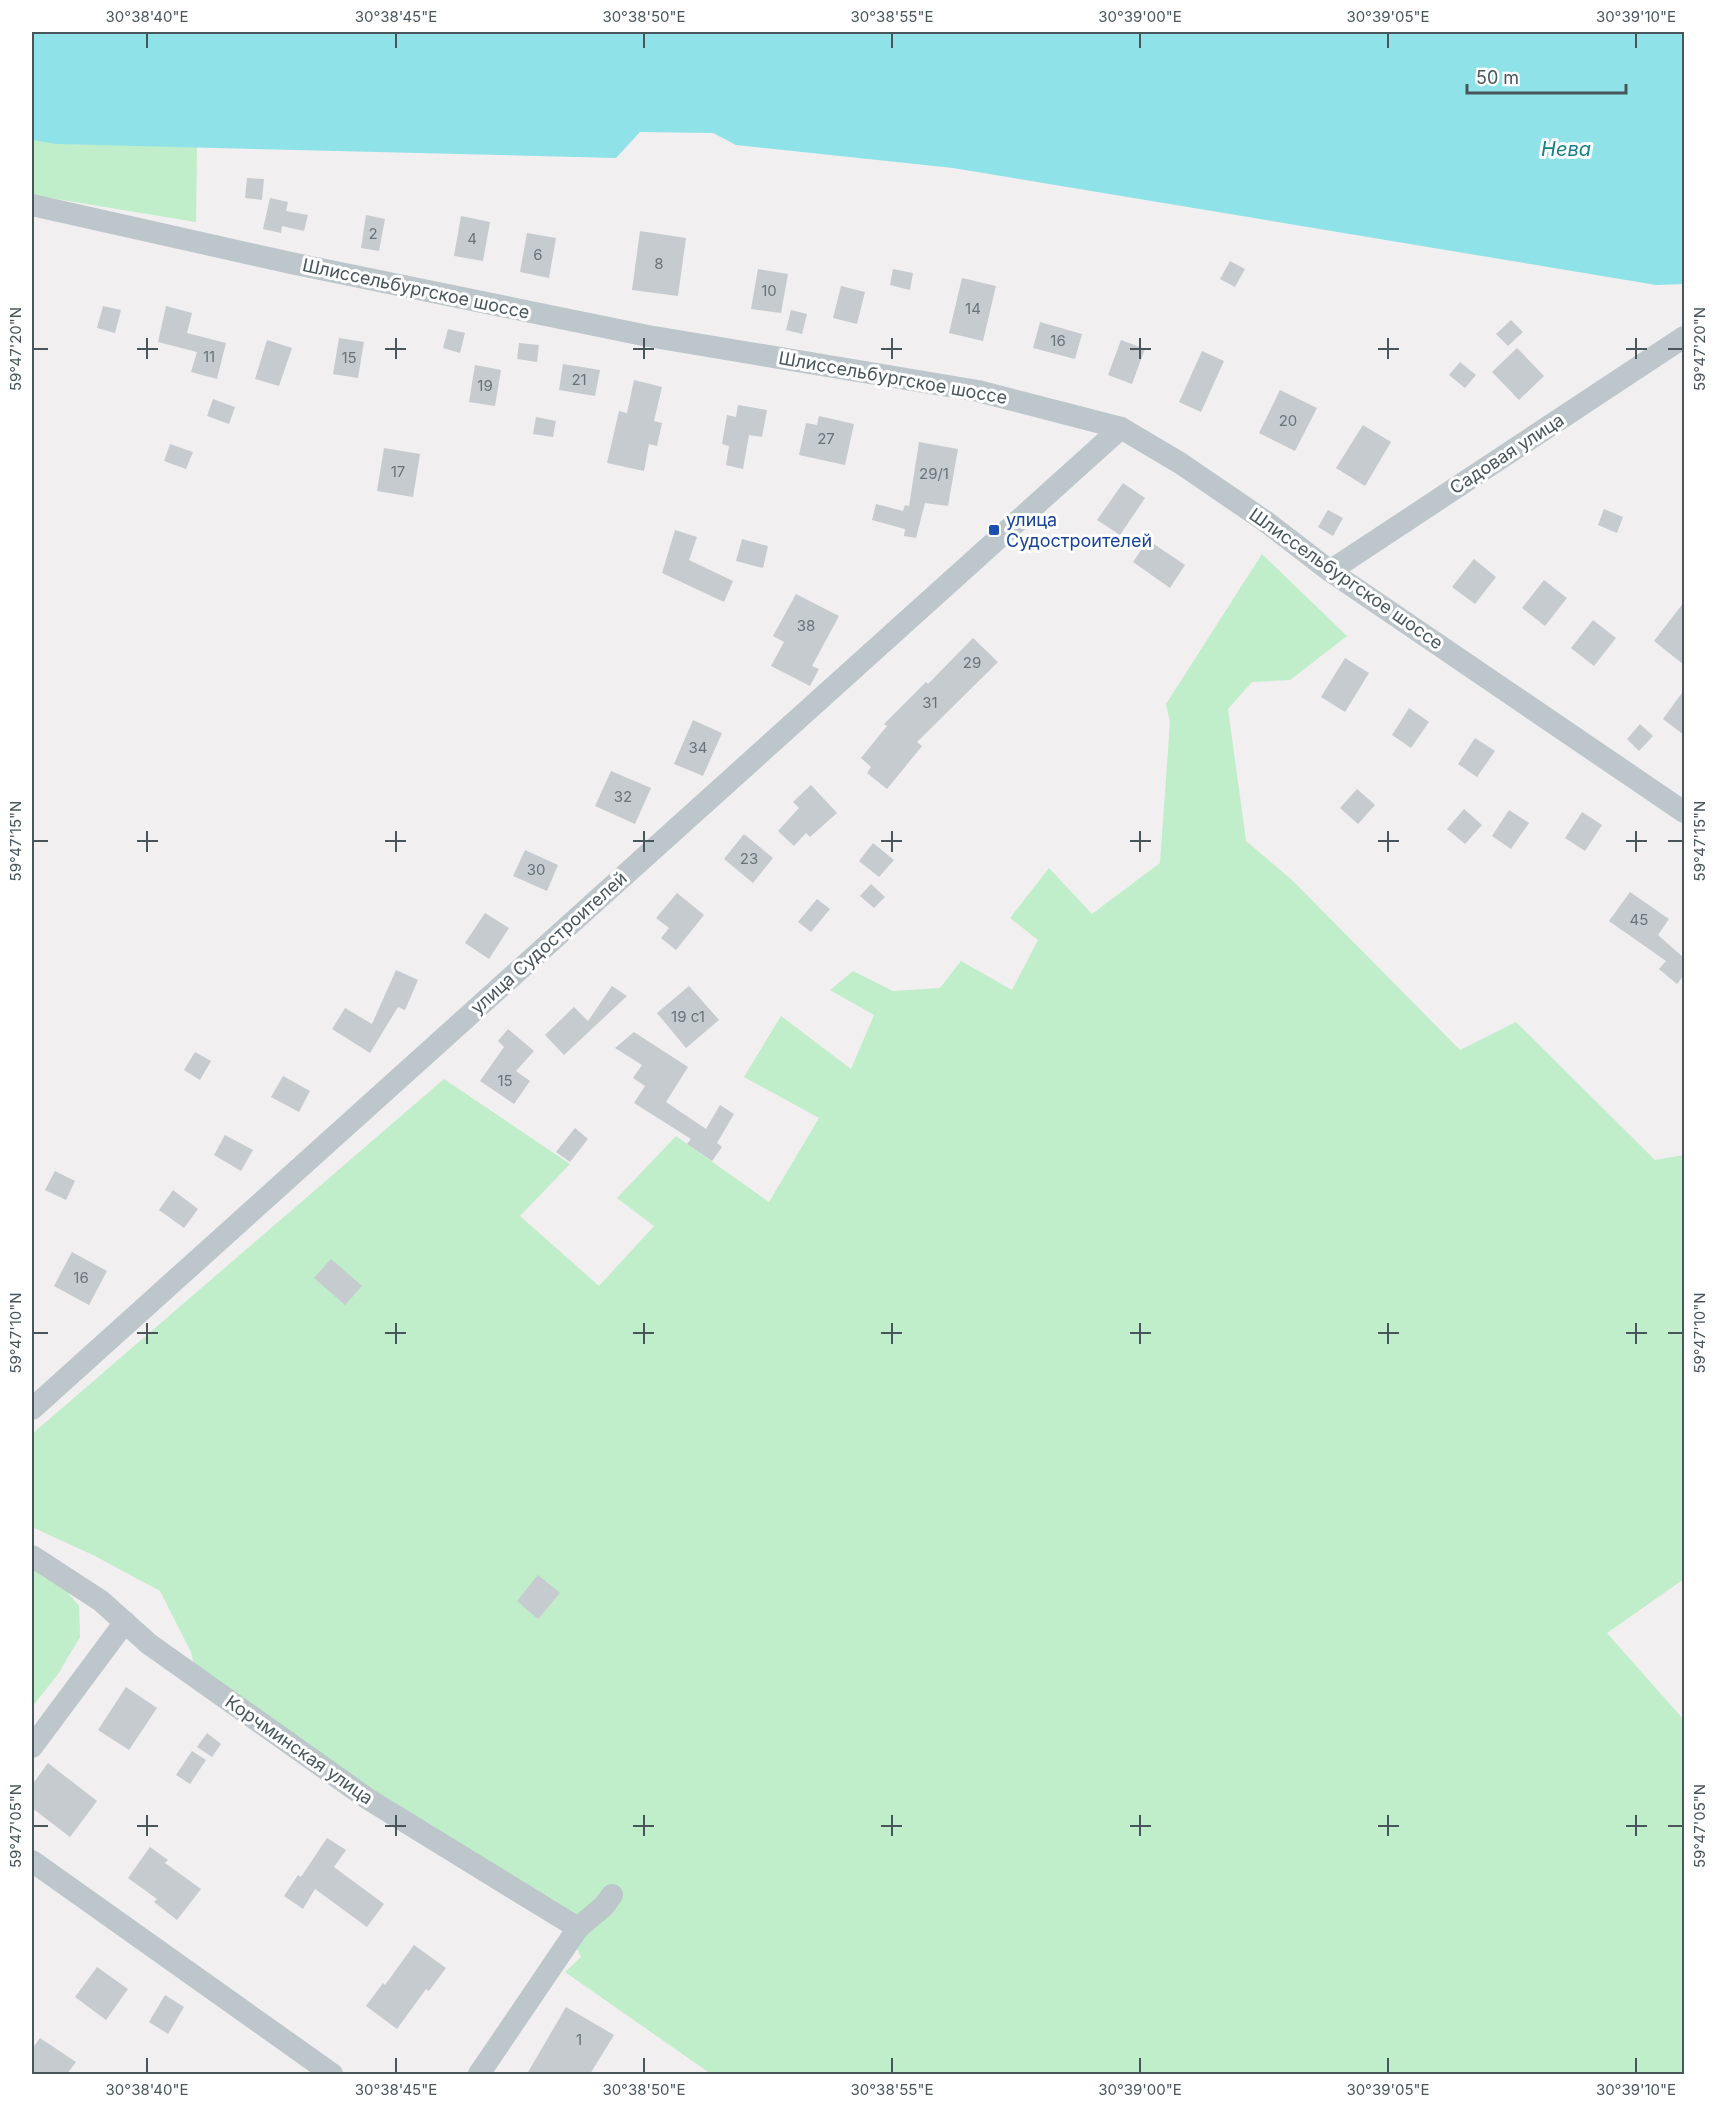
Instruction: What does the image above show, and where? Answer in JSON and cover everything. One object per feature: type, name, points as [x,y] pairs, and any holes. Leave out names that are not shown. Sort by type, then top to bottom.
[{"type":"street","name":"Шлиссельбургское шоссе","points":[[32,205],[291,263],[648,336],[978,391],[1121,429],[1180,463],[1255,514],[1330,571],[1684,812]]},
{"type":"street","name":"Садовая улица","points":[[1330,571],[1684,337]]},
{"type":"street","name":"улица Судостроителей","points":[[32,1409],[1121,429]]},
{"type":"street","name":"Корчминская улица","points":[[32,1556],[101,1601],[149,1644],[368,1799],[578,1928]]},
{"type":"street","points":[[32,1747],[125,1622]]},
{"type":"street","points":[[32,1861],[332,2074]]},
{"type":"street","points":[[479,2074],[578,1928],[604,1906],[612,1895]]},
{"type":"green space","points":[[32,140],[55,144],[197,146],[196,222],[32,195]]},
{"type":"green space","points":[[1262,554],[1347,636],[1290,680],[1252,682],[1228,709],[1246,841],[1292,880],[1460,1050],[1516,1022],[1655,1160],[1684,1155],[1684,1579],[1607,1633],[1684,1720],[1684,2074],[711,2074],[565,1972],[581,1957],[564,1921],[195,1669],[191,1652],[160,1591],[95,1556],[32,1527],[32,1434],[444,1079],[570,1164],[520,1216],[599,1286],[654,1226],[617,1198],[676,1136],[769,1202],[819,1118],[744,1077],[781,1016],[851,1069],[874,1015],[830,990],[853,971],[893,991],[940,988],[961,961],[1012,990],[1038,940],[1010,918],[1049,868],[1092,914],[1160,863],[1170,722],[1166,704]]},
{"type":"green space","points":[[32,1568],[65,1589],[79,1606],[80,1637],[58,1674],[32,1707]]},
{"type":"water","name":"Нева","points":[[32,32],[1684,32],[1684,284],[1656,285],[953,168],[736,145],[713,133],[640,132],[616,158],[55,144],[32,140]]},
{"type":"building","points":[[247,178],[264,179],[262,200],[245,198]]},
{"type":"building","points":[[270,198],[288,202],[286,211],[308,215],[304,231],[282,226],[281,233],[263,229]]},
{"type":"building","points":[[366,215],[385,219],[379,251],[361,248]]},
{"type":"building","points":[[461,216],[490,222],[483,261],[454,256]]},
{"type":"building","points":[[640,231],[686,238],[678,296],[632,290]]},
{"type":"building","points":[[527,233],[556,238],[549,278],[520,272]]},
{"type":"building","points":[[1230,261],[1245,269],[1235,287],[1220,279]]},
{"type":"building","points":[[758,269],[788,274],[781,313],[751,309]]},
{"type":"building","points":[[893,269],[913,273],[910,290],[890,285]]},
{"type":"building","points":[[962,278],[996,286],[983,341],[949,333]]},
{"type":"building","points":[[841,286],[865,292],[857,324],[833,318]]},
{"type":"building","points":[[103,306],[121,310],[115,333],[97,328]]},
{"type":"building","points":[[166,306],[192,313],[187,333],[226,343],[217,379],[191,372],[197,352],[158,342]]},
{"type":"building","points":[[791,310],[807,314],[802,334],[786,330]]},
{"type":"building","points":[[1511,320],[1523,332],[1508,346],[1496,334]]},
{"type":"building","points":[[1040,322],[1082,334],[1075,359],[1033,348]]},
{"type":"building","points":[[448,329],[465,333],[460,353],[443,348]]},
{"type":"building","points":[[339,338],[364,342],[358,378],[333,374]]},
{"type":"building","points":[[267,340],[292,348],[279,386],[255,379]]},
{"type":"building","points":[[1121,340],[1145,349],[1132,384],[1108,375]]},
{"type":"building","points":[[519,343],[539,345],[537,362],[517,359]]},
{"type":"building","points":[[1517,348],[1544,376],[1519,400],[1492,372]]},
{"type":"building","points":[[1202,351],[1224,361],[1201,412],[1179,402]]},
{"type":"building","points":[[1460,362],[1476,375],[1465,388],[1449,375]]},
{"type":"building","points":[[563,364],[600,370],[595,396],[559,390]]},
{"type":"building","points":[[475,365],[501,370],[495,406],[469,402]]},
{"type":"building","points":[[634,380],[662,387],[654,421],[662,423],[657,446],[649,444],[644,471],[607,463],[619,411],[627,413]]},
{"type":"building","points":[[1280,390],[1317,408],[1295,451],[1259,433]]},
{"type":"building","points":[[213,399],[235,407],[229,424],[207,416]]},
{"type":"building","points":[[738,405],[767,410],[762,437],[749,435],[743,469],[726,465],[729,446],[722,444],[727,415],[736,417]]},
{"type":"building","points":[[819,416],[854,424],[845,465],[799,455],[806,423],[817,425]]},
{"type":"building","points":[[536,417],[556,421],[553,437],[533,434]]},
{"type":"building","points":[[1363,425],[1391,442],[1365,486],[1336,468]]},
{"type":"building","points":[[919,442],[958,449],[948,506],[925,503],[916,538],[904,536],[905,529],[872,520],[876,504],[903,511],[905,505],[909,506]]},
{"type":"building","points":[[170,444],[193,452],[186,469],[164,461]]},
{"type":"building","points":[[384,448],[420,454],[413,497],[377,491]]},
{"type":"building","points":[[1123,483],[1145,498],[1120,535],[1097,520]]},
{"type":"building","points":[[1604,509],[1623,517],[1617,533],[1598,525]]},
{"type":"building","points":[[1328,510],[1343,518],[1333,536],[1318,527]]},
{"type":"building","points":[[675,530],[697,537],[689,560],[733,581],[724,602],[662,573]]},
{"type":"building","points":[[742,539],[768,546],[763,568],[736,561]]},
{"type":"building","points":[[1148,540],[1185,565],[1170,588],[1133,562]]},
{"type":"building","points":[[1474,559],[1496,577],[1475,604],[1452,587]]},
{"type":"building","points":[[1544,580],[1567,598],[1545,626],[1522,608]]},
{"type":"building","points":[[796,594],[839,616],[812,666],[819,669],[810,686],[771,666],[784,642],[773,636]]},
{"type":"building","points":[[1684,602],[1684,665],[1654,641]]},
{"type":"building","points":[[1593,620],[1616,638],[1594,666],[1571,648]]},
{"type":"building","points":[[973,638],[998,662],[917,742],[922,746],[887,789],[867,773],[871,767],[861,758],[887,726],[884,724],[926,682],[928,684]]},
{"type":"building","points":[[1345,658],[1369,673],[1345,712],[1321,697]]},
{"type":"building","points":[[1684,690],[1684,735],[1663,719]]},
{"type":"building","points":[[1409,708],[1429,722],[1411,748],[1392,735]]},
{"type":"building","points":[[693,720],[722,733],[703,776],[674,764]]},
{"type":"building","points":[[1640,724],[1653,736],[1639,751],[1627,739]]},
{"type":"building","points":[[1475,738],[1495,751],[1477,777],[1458,764]]},
{"type":"building","points":[[611,771],[651,788],[635,824],[595,806]]},
{"type":"building","points":[[811,785],[837,813],[810,837],[806,833],[794,846],[778,831],[799,808],[793,802]]},
{"type":"building","points":[[1357,789],[1375,805],[1358,824],[1340,808]]},
{"type":"building","points":[[1464,809],[1482,825],[1465,844],[1447,829]]},
{"type":"building","points":[[1509,810],[1529,823],[1511,849],[1492,836]]},
{"type":"building","points":[[1582,812],[1602,825],[1585,851],[1565,838]]},
{"type":"building","points":[[744,834],[773,858],[753,883],[724,859]]},
{"type":"building","points":[[873,843],[894,860],[879,877],[859,861]]},
{"type":"building","points":[[525,850],[558,865],[547,891],[513,876]]},
{"type":"building","points":[[871,884],[885,897],[874,908],[860,896]]},
{"type":"building","points":[[1630,892],[1669,919],[1658,935],[1684,958],[1684,975],[1677,984],[1659,969],[1666,961],[1609,921]]},
{"type":"building","points":[[677,893],[704,915],[676,950],[661,938],[669,928],[656,918]]},
{"type":"building","points":[[817,899],[830,909],[811,932],[798,922]]},
{"type":"building","points":[[485,913],[509,928],[489,959],[465,943]]},
{"type":"building","points":[[396,970],[418,980],[405,1010],[398,1007],[370,1053],[332,1029],[345,1008],[372,1024]]},
{"type":"building","points":[[612,986],[627,996],[564,1055],[545,1035],[574,1007],[588,1021]]},
{"type":"building","points":[[689,986],[719,1020],[686,1048],[657,1013]]},
{"type":"building","points":[[508,1029],[534,1051],[516,1071],[530,1081],[514,1104],[480,1081],[504,1047],[498,1041]]},
{"type":"building","points":[[634,1032],[688,1067],[666,1102],[706,1129],[720,1105],[734,1114],[717,1143],[722,1147],[712,1161],[687,1144],[691,1139],[634,1103],[645,1086],[633,1078],[642,1065],[615,1048]]},
{"type":"building","points":[[195,1052],[211,1061],[200,1080],[184,1070]]},
{"type":"building","points":[[283,1076],[310,1091],[299,1112],[271,1097]]},
{"type":"building","points":[[575,1128],[588,1139],[570,1162],[556,1152]]},
{"type":"building","points":[[225,1135],[253,1150],[241,1171],[214,1155]]},
{"type":"building","points":[[55,1171],[75,1181],[66,1200],[45,1190]]},
{"type":"building","points":[[173,1190],[198,1209],[184,1228],[159,1210]]},
{"type":"building","points":[[72,1252],[107,1271],[89,1305],[54,1286]]},
{"type":"building","points":[[331,1259],[362,1286],[345,1305],[314,1278]]},
{"type":"building","points":[[538,1575],[560,1593],[538,1619],[517,1601]]},
{"type":"building","points":[[126,1687],[157,1708],[129,1750],[98,1730]]},
{"type":"building","points":[[207,1733],[221,1744],[212,1757],[197,1747]]},
{"type":"building","points":[[192,1751],[206,1760],[190,1784],[176,1775]]},
{"type":"building","points":[[48,1763],[97,1801],[70,1837],[32,1808],[32,1785]]},
{"type":"building","points":[[327,1838],[346,1850],[334,1867],[384,1904],[367,1927],[315,1889],[303,1909],[284,1896],[298,1875],[301,1877]]},
{"type":"building","points":[[150,1847],[168,1860],[165,1863],[201,1889],[177,1920],[154,1902],[157,1899],[128,1878]]},
{"type":"building","points":[[414,1945],[446,1968],[429,1991],[426,1989],[397,2029],[366,2006],[383,1983],[385,1985]]},
{"type":"building","points":[[97,1967],[128,1989],[106,2020],[75,1997]]},
{"type":"building","points":[[165,1995],[184,2007],[168,2034],[149,2022]]},
{"type":"building","points":[[566,2007],[614,2035],[590,2074],[527,2074]]},
{"type":"building","points":[[40,2038],[76,2062],[67,2074],[32,2074],[32,2049]]},
{"type":"place","name":"улица Судостроителей","points":[[994,530]]}]
